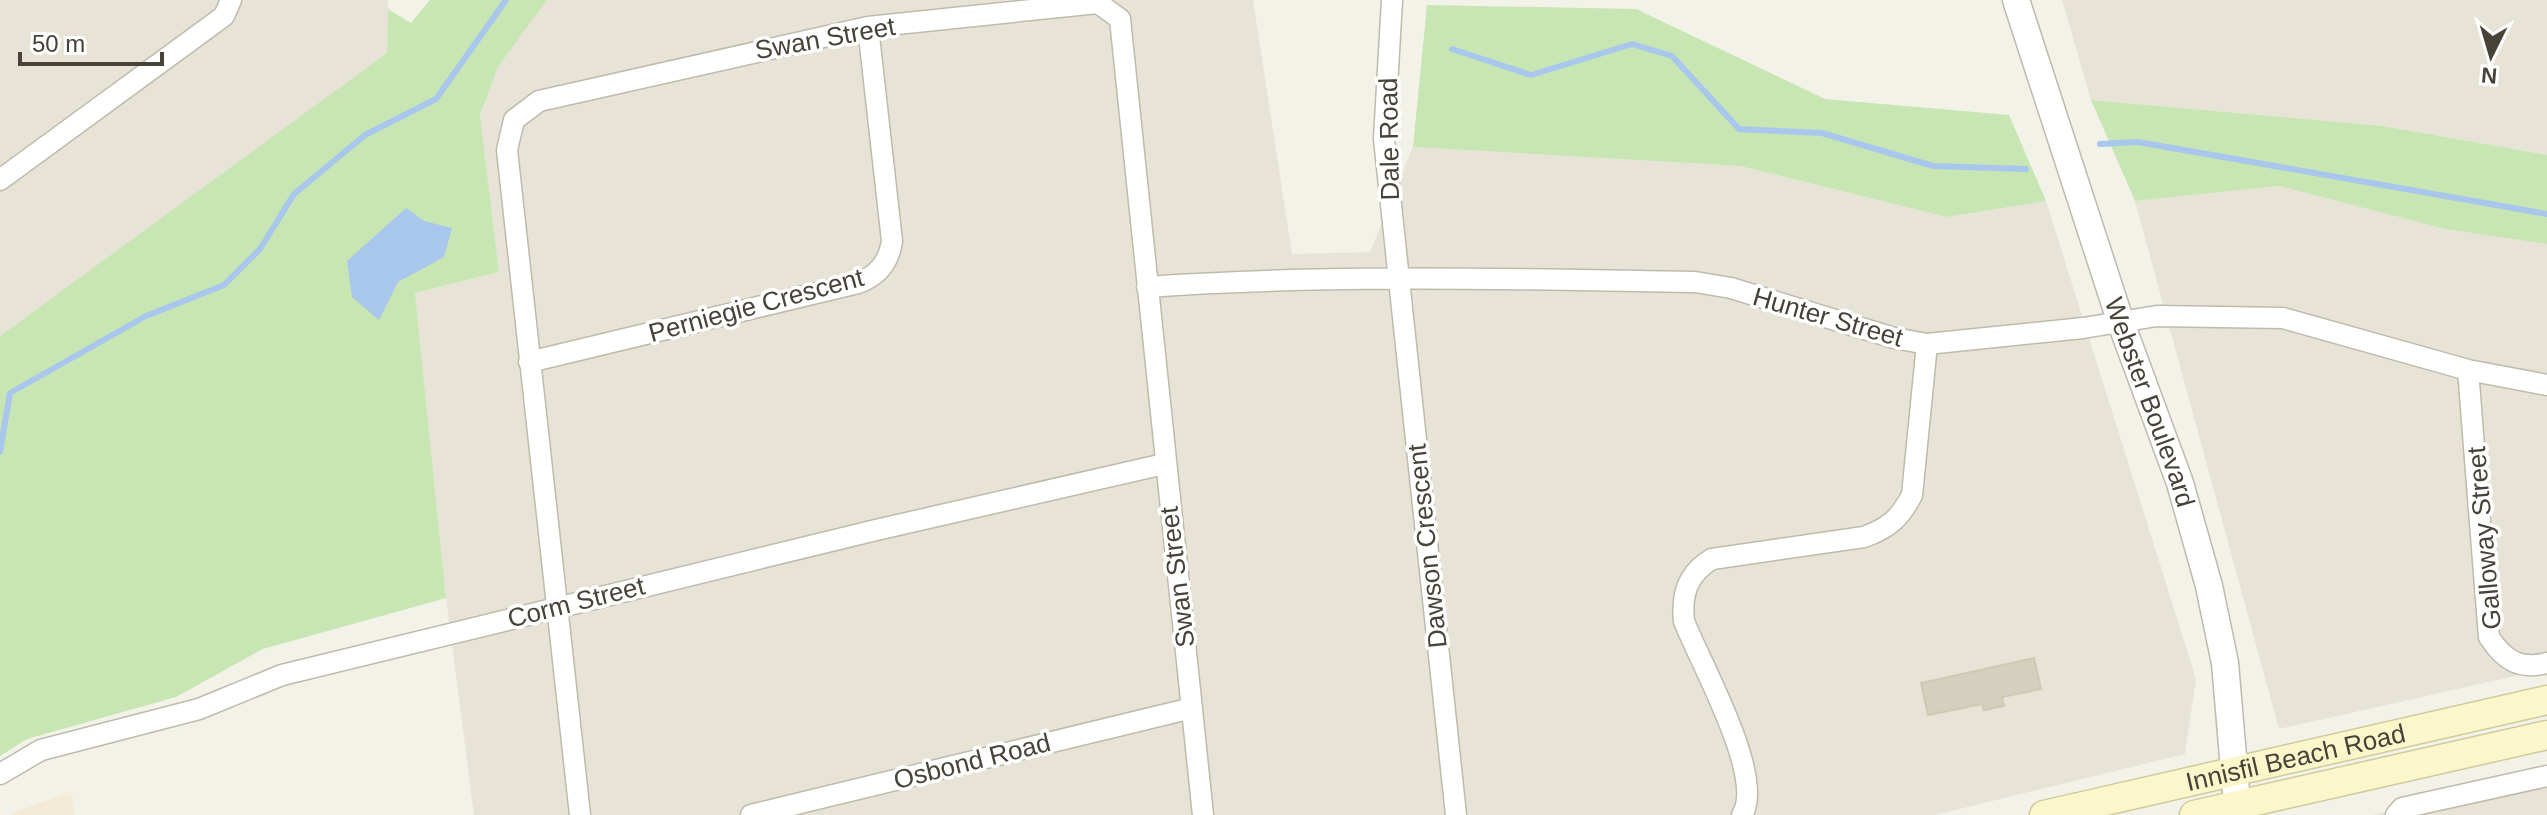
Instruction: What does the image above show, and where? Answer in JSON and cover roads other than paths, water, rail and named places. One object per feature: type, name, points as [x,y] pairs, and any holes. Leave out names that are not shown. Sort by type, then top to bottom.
[{"type":"main road","name":"Innisfil Beach Road","points":[[2044,815],[2547,700]]},
{"type":"main road","name":"Innisfil Beach Road","points":[[2194,815],[2238,810],[2547,735]]},
{"type":"street","points":[[0,180],[224,16],[231,0]]},
{"type":"street","name":"Dale Road","points":[[1392,0],[1384,139],[1398,277]]},
{"type":"street","name":"Webster Boulevard","points":[[2016,0],[2121,323],[2180,483],[2209,586],[2225,663],[2238,810]]},
{"type":"street","name":"Swan Street","points":[[558,607],[507,150],[510,129],[521,112],[539,101],[868,27],[1098,3],[1120,19],[1203,815]]},
{"type":"street","name":"Perniegie Crescent","points":[[529,362],[858,283],[878,271],[888,258],[892,241],[868,27]]},
{"type":"street","name":"Dawson Crescent","points":[[1398,277],[1456,815]]},
{"type":"street","name":"Hunter Street","points":[[1147,287],[1262,278],[1695,282],[1731,288],[1894,338],[1927,344],[2121,323],[2157,316],[2283,318],[2468,370],[2547,385]]},
{"type":"street","points":[[1742,815],[1748,792],[1729,718],[1684,621],[1682,605],[1687,586],[1696,568],[1712,559],[1864,537],[1886,529],[1901,515],[1912,495],[1927,344]]},
{"type":"street","name":"Galloway Street","points":[[2468,370],[2489,637],[2500,655],[2515,664],[2534,666],[2547,663]]},
{"type":"street","name":"Corm Street","points":[[0,774],[41,750],[199,709],[282,675],[1164,464]]},
{"type":"street","points":[[558,607],[580,815]]},
{"type":"street","name":"Osbond Road","points":[[751,815],[1192,708]]},
{"type":"street","points":[[2396,815],[2402,808],[2547,776]]},
{"type":"water","points":[[406,208],[424,221],[452,228],[444,257],[398,282],[379,320],[352,297],[347,261]]},
{"type":"waterway","points":[[0,452],[10,393],[146,316],[224,285],[260,249],[294,194],[365,135],[436,99],[506,0]]},
{"type":"waterway","points":[[1452,49],[1531,75],[1632,44],[1672,56],[1739,129],[1822,133],[1933,166],[2026,169]]},
{"type":"waterway","points":[[2100,144],[2138,142],[2547,214]]}]
